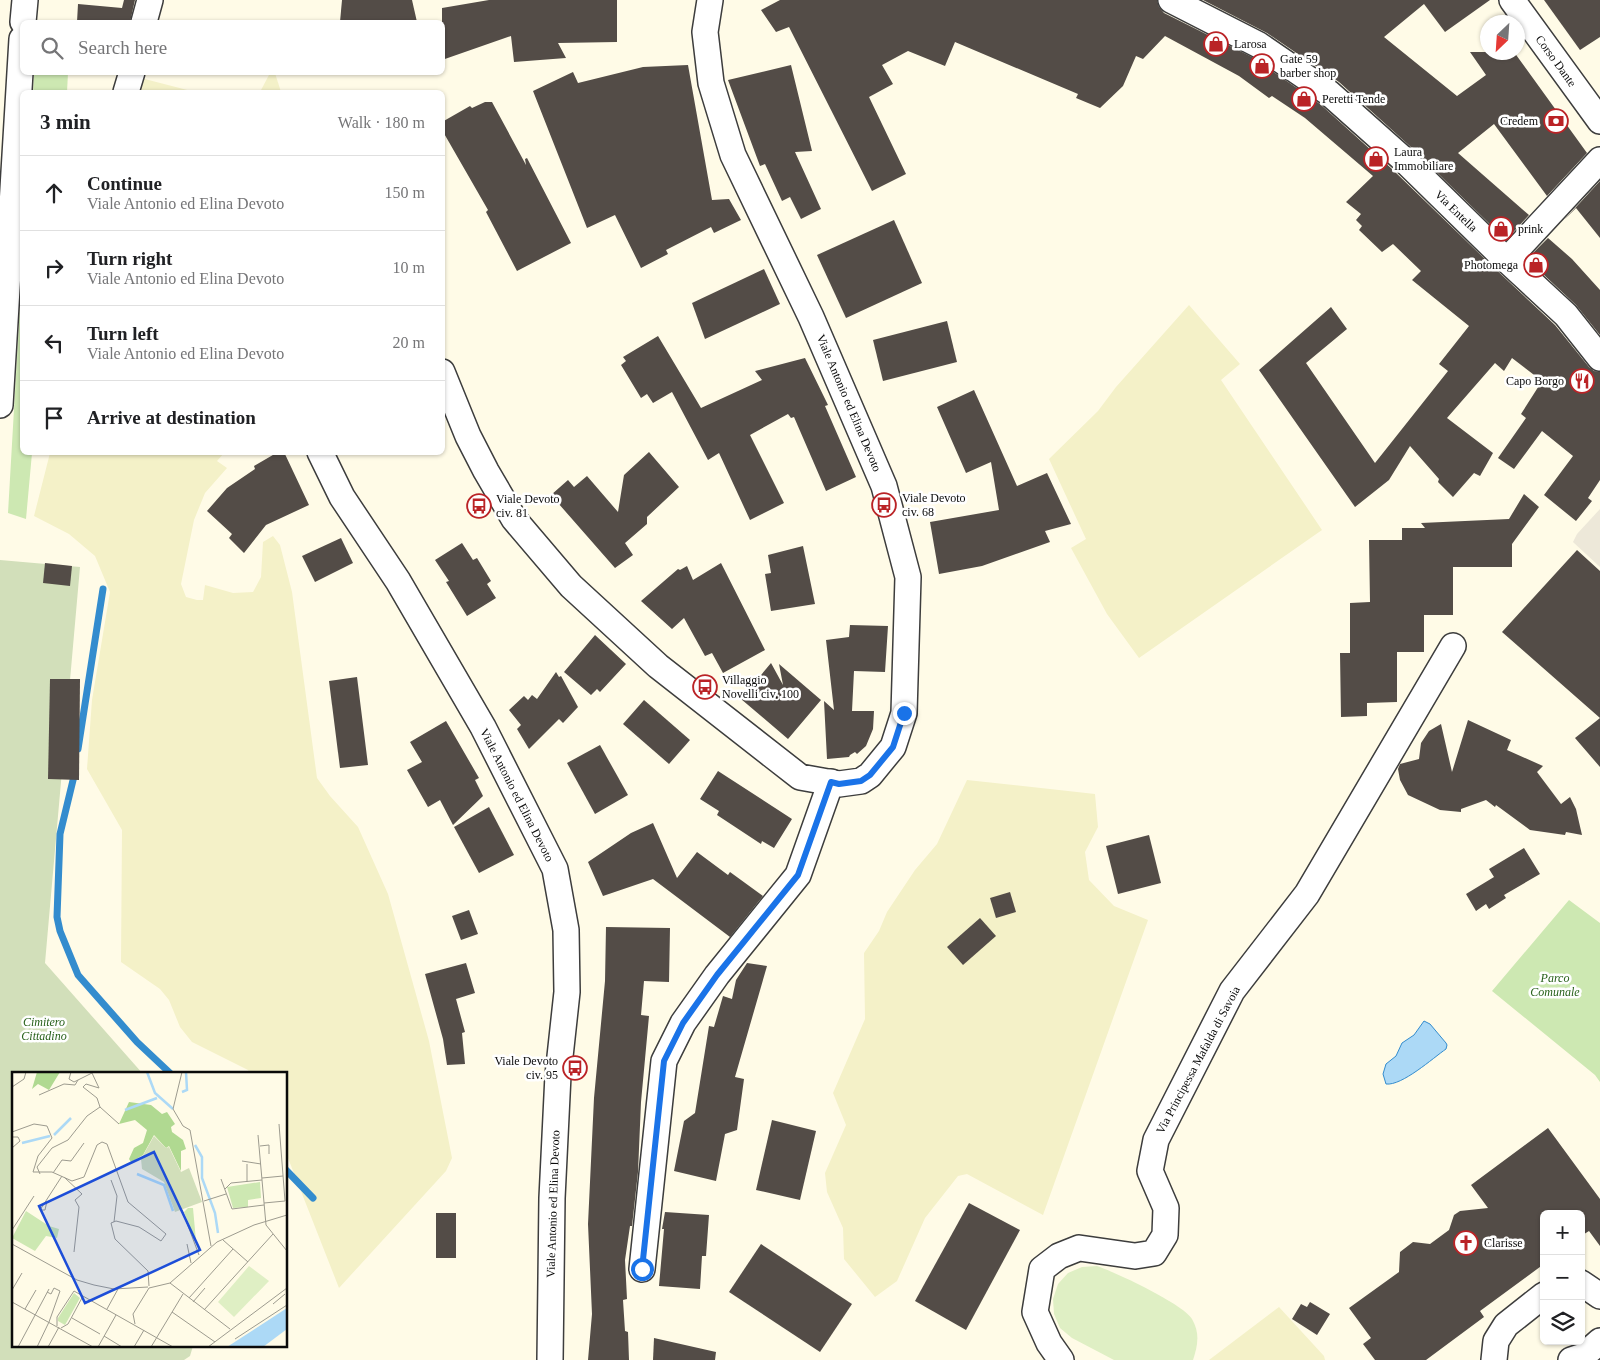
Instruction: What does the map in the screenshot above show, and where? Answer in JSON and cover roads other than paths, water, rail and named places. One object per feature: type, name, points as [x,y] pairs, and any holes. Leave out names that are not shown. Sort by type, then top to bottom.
[{"type":"street","points":[[23,20],[25,0]]},
{"type":"street","points":[[145,20],[150,0]]},
{"type":"street","name":"Viale Antonio ed Elina Devoto","points":[[445,379],[468,436],[514,519],[571,586],[658,666],[800,777],[839,784],[861,781],[870,775],[893,747],[904,713],[908,577],[884,486],[812,317],[733,155],[711,84],[705,32],[710,0]]},
{"type":"street","name":"Via Entella","points":[[1171,0],[1259,45],[1329,94],[1402,158],[1566,315],[1600,358]]},
{"type":"street","name":"Corso Dante","points":[[1512,0],[1591,91],[1600,121]]},
{"type":"street","points":[[0,404],[20,72]]},
{"type":"street","points":[[127,90],[131,75]]},
{"type":"street","points":[[1507,260],[1600,160]]},
{"type":"street","name":"Viale Antonio ed Elina Devoto","points":[[321,455],[342,497],[398,581],[483,728],[555,869],[566,930],[567,992],[558,1074],[552,1198],[550,1360]]},
{"type":"street","name":"Via Principessa Mafalda di Savoia","points":[[1060,1360],[1048,1343],[1035,1312],[1042,1269],[1059,1256],[1080,1248],[1135,1256],[1154,1253],[1165,1236],[1166,1208],[1150,1170],[1156,1140],[1232,991],[1307,894],[1453,646]]},
{"type":"street","points":[[642,1269],[664,1061],[683,1023],[717,975],[798,875],[831,782]]},
{"type":"street","points":[[1585,1286],[1600,1296]]},
{"type":"street","points":[[1494,1360],[1496,1341],[1506,1325],[1540,1298]]},
{"type":"street","points":[[1571,1360],[1582,1356],[1600,1340]]},
{"type":"water","points":[[1424,1021],[1430,1024],[1446,1043],[1446,1049],[1409,1076],[1400,1081],[1386,1084],[1383,1074],[1386,1064],[1396,1056],[1402,1043],[1414,1035]]},
{"type":"waterway","points":[[78,749],[103,589]]},
{"type":"waterway","points":[[75,772],[60,834],[57,917],[60,931],[78,975],[137,1042],[169,1072]]},
{"type":"waterway","points":[[288,1172],[313,1198]]},
{"type":"place","name":"Larosa","points":[[1216,44]]},
{"type":"place","name":"Gate 59 barber shop","points":[[1262,66]]},
{"type":"place","name":"Peretti Tende","points":[[1304,99]]},
{"type":"place","name":"Credem","points":[[1556,121]]},
{"type":"place","name":"Laura Immobiliare","points":[[1376,159]]},
{"type":"place","name":"prink","points":[[1501,229]]},
{"type":"place","name":"Photomega","points":[[1536,265]]},
{"type":"place","name":"Capo Borgo","points":[[1582,381]]},
{"type":"place","name":"Viale Devoto civ. 68","points":[[884,505]]},
{"type":"place","name":"Viale Devoto civ. 81","points":[[479,506]]},
{"type":"place","name":"Villaggio Novelli civ. 100","points":[[705,687]]},
{"type":"place","name":"Viale Devoto civ. 95","points":[[575,1068]]},
{"type":"place","name":"Clarisse","points":[[1466,1243]]},
{"type":"park label","name":"Parco Comunale","points":[[1555,985]]},
{"type":"park label","name":"Cimitero Cittadino","points":[[44,1029]]}]
